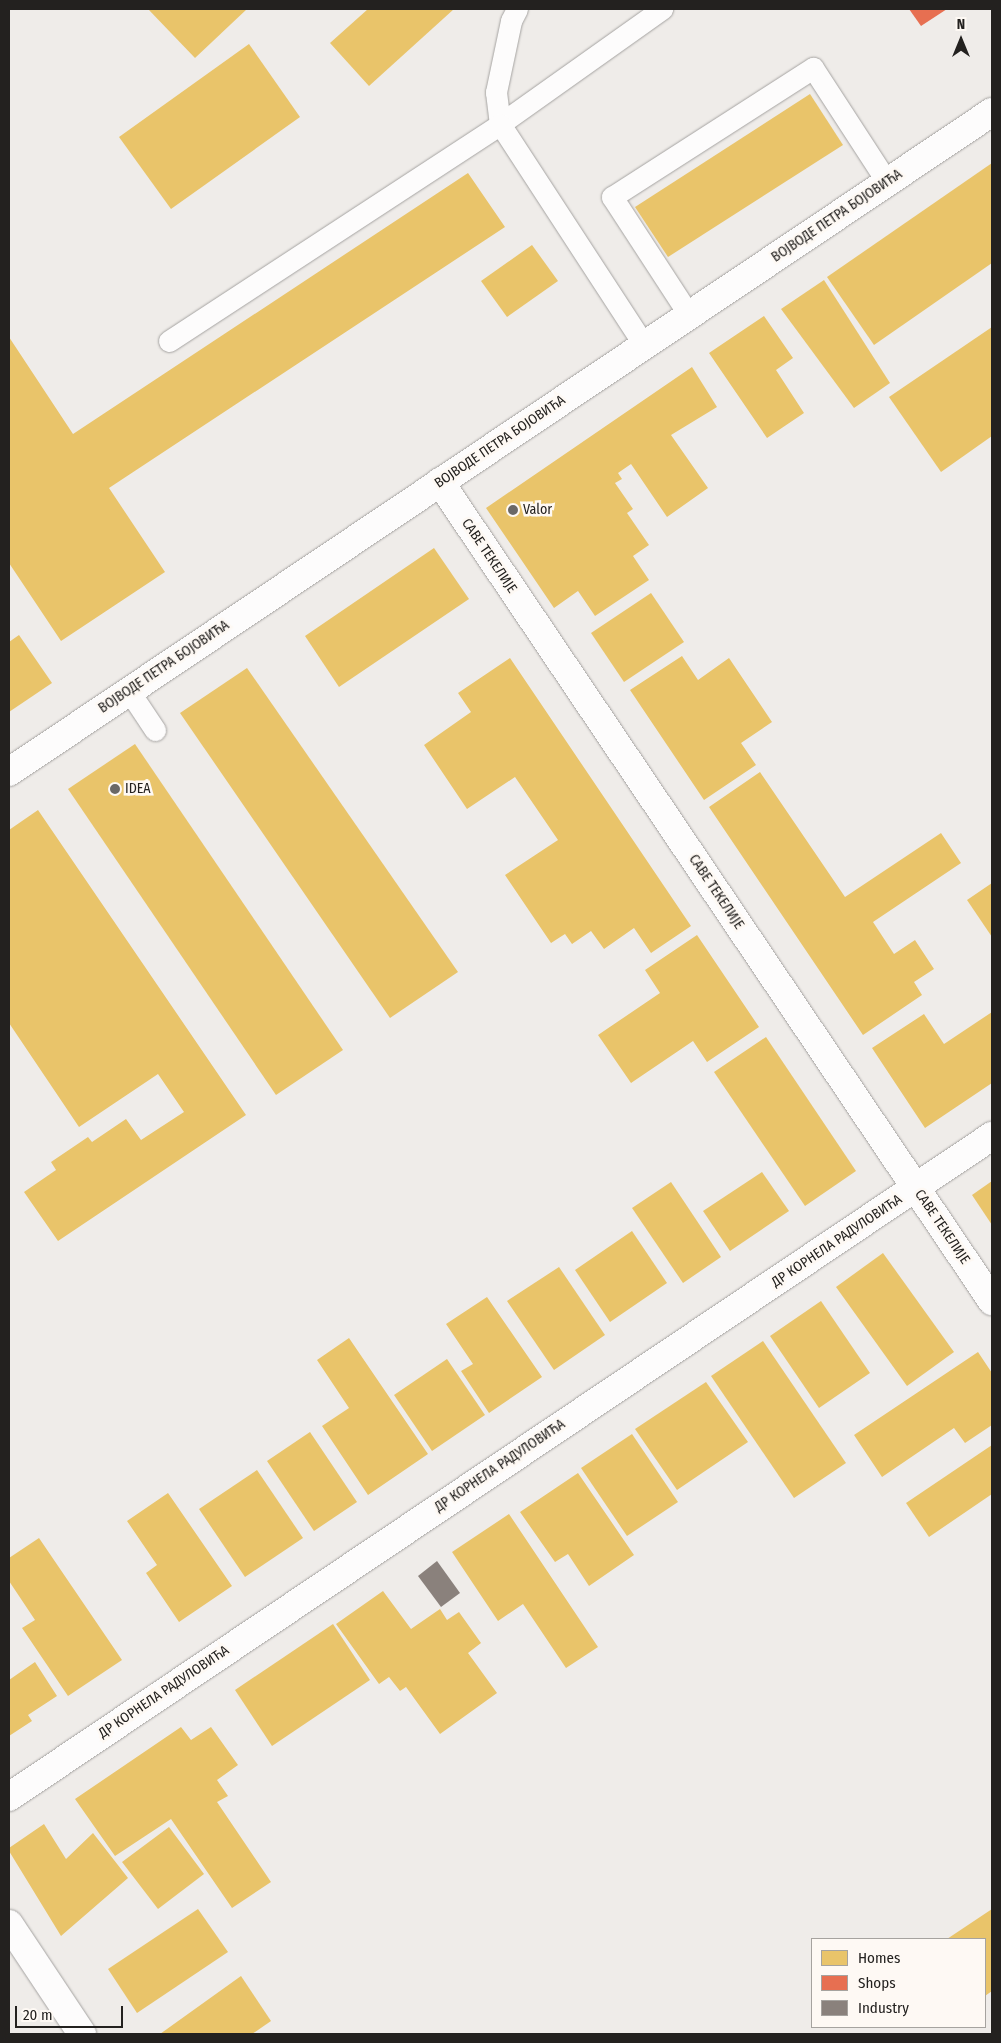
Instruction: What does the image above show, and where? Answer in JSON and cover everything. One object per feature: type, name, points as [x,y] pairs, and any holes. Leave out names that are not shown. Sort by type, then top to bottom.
[{"type":"street","name":"ВОЈВОДЕ ПЕТРА БОЈОВИЋА","points":[[9,772],[992,112]]},
{"type":"street","name":"САВЕ ТЕКЕЛИЈЕ","points":[[440,482],[992,1301]]},
{"type":"street","name":"ДР КОРНЕЛА РАДУЛОВИЋА","points":[[9,1797],[992,1136]]},
{"type":"street","points":[[9,1924],[82,2034]]},
{"type":"lane","points":[[517,9],[511,21],[496,92],[500,124],[644,345]]},
{"type":"lane","points":[[169,341],[500,124],[662,9]]},
{"type":"lane","points":[[689,315],[612,197],[813,68],[887,182]]},
{"type":"lane","points":[[129,691],[155,730]]},
{"type":"building: Homes","points":[[148,9],[247,9],[195,58]]},
{"type":"building: Homes","points":[[368,9],[454,9],[369,86],[330,43]]},
{"type":"building: Homes","points":[[249,44],[300,117],[171,209],[119,137]]},
{"type":"building: Homes","points":[[810,94],[843,145],[668,257],[635,207]]},
{"type":"building: Homes","points":[[992,163],[992,263],[874,345],[827,277]]},
{"type":"building: Homes","points":[[468,173],[505,227],[109,488],[165,572],[61,641],[9,563],[9,337],[73,434]]},
{"type":"building: Homes","points":[[532,245],[558,281],[507,317],[481,281]]},
{"type":"building: Homes","points":[[824,280],[890,383],[854,408],[781,309]]},
{"type":"building: Homes","points":[[764,316],[793,358],[776,370],[804,413],[767,438],[709,353]]},
{"type":"building: Homes","points":[[992,327],[992,436],[941,472],[889,397]]},
{"type":"building: Homes","points":[[692,367],[717,407],[671,435],[708,488],[667,517],[631,464],[618,473],[622,479],[615,483],[633,509],[627,513],[649,545],[633,556],[649,580],[595,616],[578,591],[554,608],[486,508]]},
{"type":"building: Homes","points":[[434,548],[469,599],[339,687],[305,636]]},
{"type":"building: Homes","points":[[651,593],[684,642],[624,682],[591,633]]},
{"type":"building: Homes","points":[[19,635],[52,683],[9,712],[9,642]]},
{"type":"building: Homes","points":[[682,656],[698,680],[729,658],[772,722],[741,743],[756,765],[704,800],[630,690]]},
{"type":"building: Homes","points":[[510,658],[691,926],[651,953],[634,928],[604,949],[591,931],[572,944],[565,934],[551,943],[505,875],[558,840],[515,777],[467,809],[424,745],[471,712],[458,693]]},
{"type":"building: Homes","points":[[247,668],[458,972],[390,1018],[180,713]]},
{"type":"building: Homes","points":[[135,744],[343,1050],[276,1095],[68,789]]},
{"type":"building: Homes","points":[[760,772],[845,897],[941,833],[961,863],[873,922],[894,954],[915,940],[934,969],[914,982],[922,995],[863,1035],[709,807]]},
{"type":"building: Homes","points":[[38,810],[246,1115],[58,1241],[24,1192],[56,1170],[51,1162],[88,1137],[92,1142],[126,1119],[141,1140],[184,1112],[158,1074],[79,1127],[9,1023],[9,830]]},
{"type":"building: Homes","points":[[992,883],[992,937],[967,900]]},
{"type":"building: Homes","points":[[697,935],[759,1027],[707,1062],[693,1041],[631,1083],[598,1035],[660,993],[645,970]]},
{"type":"building: Homes","points":[[992,1012],[992,1083],[925,1128],[872,1048],[924,1014],[944,1044]]},
{"type":"building: Homes","points":[[766,1037],[856,1171],[805,1206],[714,1072]]},
{"type":"building: Homes","points":[[762,1172],[789,1211],[730,1251],[703,1211]]},
{"type":"building: Homes","points":[[992,1181],[992,1225],[972,1195]]},
{"type":"building: Homes","points":[[671,1182],[721,1257],[683,1283],[632,1208]]},
{"type":"building: Homes","points":[[632,1231],[667,1283],[610,1322],[575,1270]]},
{"type":"building: Homes","points":[[883,1253],[954,1352],[907,1386],[836,1287]]},
{"type":"building: Homes","points":[[559,1267],[605,1335],[554,1370],[507,1301]]},
{"type":"building: Homes","points":[[487,1297],[542,1377],[489,1413],[461,1371],[473,1364],[446,1324]]},
{"type":"building: Homes","points":[[821,1301],[870,1373],[819,1408],[770,1336]]},
{"type":"building: Homes","points":[[349,1338],[428,1454],[368,1495],[322,1426],[349,1408],[317,1360]]},
{"type":"building: Homes","points":[[763,1341],[846,1463],[794,1498],[711,1376]]},
{"type":"building: Homes","points":[[978,1352],[992,1373],[992,1425],[965,1443],[954,1428],[882,1477],[854,1435]]},
{"type":"building: Homes","points":[[447,1359],[485,1415],[432,1451],[394,1395]]},
{"type":"building: Homes","points":[[706,1382],[748,1442],[677,1490],[635,1429]]},
{"type":"building: Homes","points":[[310,1432],[357,1502],[314,1531],[267,1461]]},
{"type":"building: Homes","points":[[632,1434],[678,1502],[627,1536],[581,1468]]},
{"type":"building: Homes","points":[[992,1445],[992,1494],[929,1537],[906,1503]]},
{"type":"building: Homes","points":[[257,1470],[303,1538],[245,1577],[199,1509]]},
{"type":"building: Homes","points":[[578,1473],[634,1555],[589,1586],[568,1554],[555,1562],[520,1512]]},
{"type":"building: Homes","points":[[168,1493],[232,1586],[179,1622],[146,1573],[157,1565],[127,1521]]},
{"type":"building: Homes","points":[[509,1514],[598,1647],[566,1668],[523,1604],[498,1621],[452,1552]]},
{"type":"building: Homes","points":[[39,1538],[122,1660],[68,1696],[22,1628],[35,1620],[9,1581],[9,1558]]},
{"type":"building: Homes","points":[[383,1591],[411,1629],[440,1609],[447,1620],[459,1612],[481,1643],[468,1653],[497,1693],[440,1734],[406,1687],[400,1691],[389,1677],[379,1684],[336,1624]]},
{"type":"building: Homes","points":[[333,1624],[370,1680],[272,1746],[235,1690]]},
{"type":"building: Homes","points":[[35,1662],[57,1696],[28,1715],[32,1721],[9,1736],[9,1680]]},
{"type":"building: Homes","points":[[181,1727],[191,1740],[211,1727],[238,1765],[217,1780],[228,1796],[217,1802],[271,1882],[232,1908],[171,1819],[115,1856],[75,1799]]},
{"type":"building: Homes","points":[[44,1824],[66,1859],[93,1833],[128,1878],[61,1936],[9,1851],[9,1848]]},
{"type":"building: Homes","points":[[169,1827],[204,1874],[158,1909],[122,1862]]},
{"type":"building: Homes","points":[[198,1909],[228,1952],[137,2013],[108,1969]]},
{"type":"building: Homes","points":[[992,1909],[992,1991],[986,1995],[986,1938],[948,1938]]},
{"type":"building: Homes","points":[[241,1976],[271,2021],[252,2034],[160,2034]]},
{"type":"building: Shops","points":[[909,9],[947,9],[921,26]]},
{"type":"building: Industry","points":[[437,1561],[460,1593],[441,1607],[418,1576]]},
{"type":"place","name":"Valor","points":[[513,510]]},
{"type":"place","name":"IDEA","points":[[115,789]]}]
